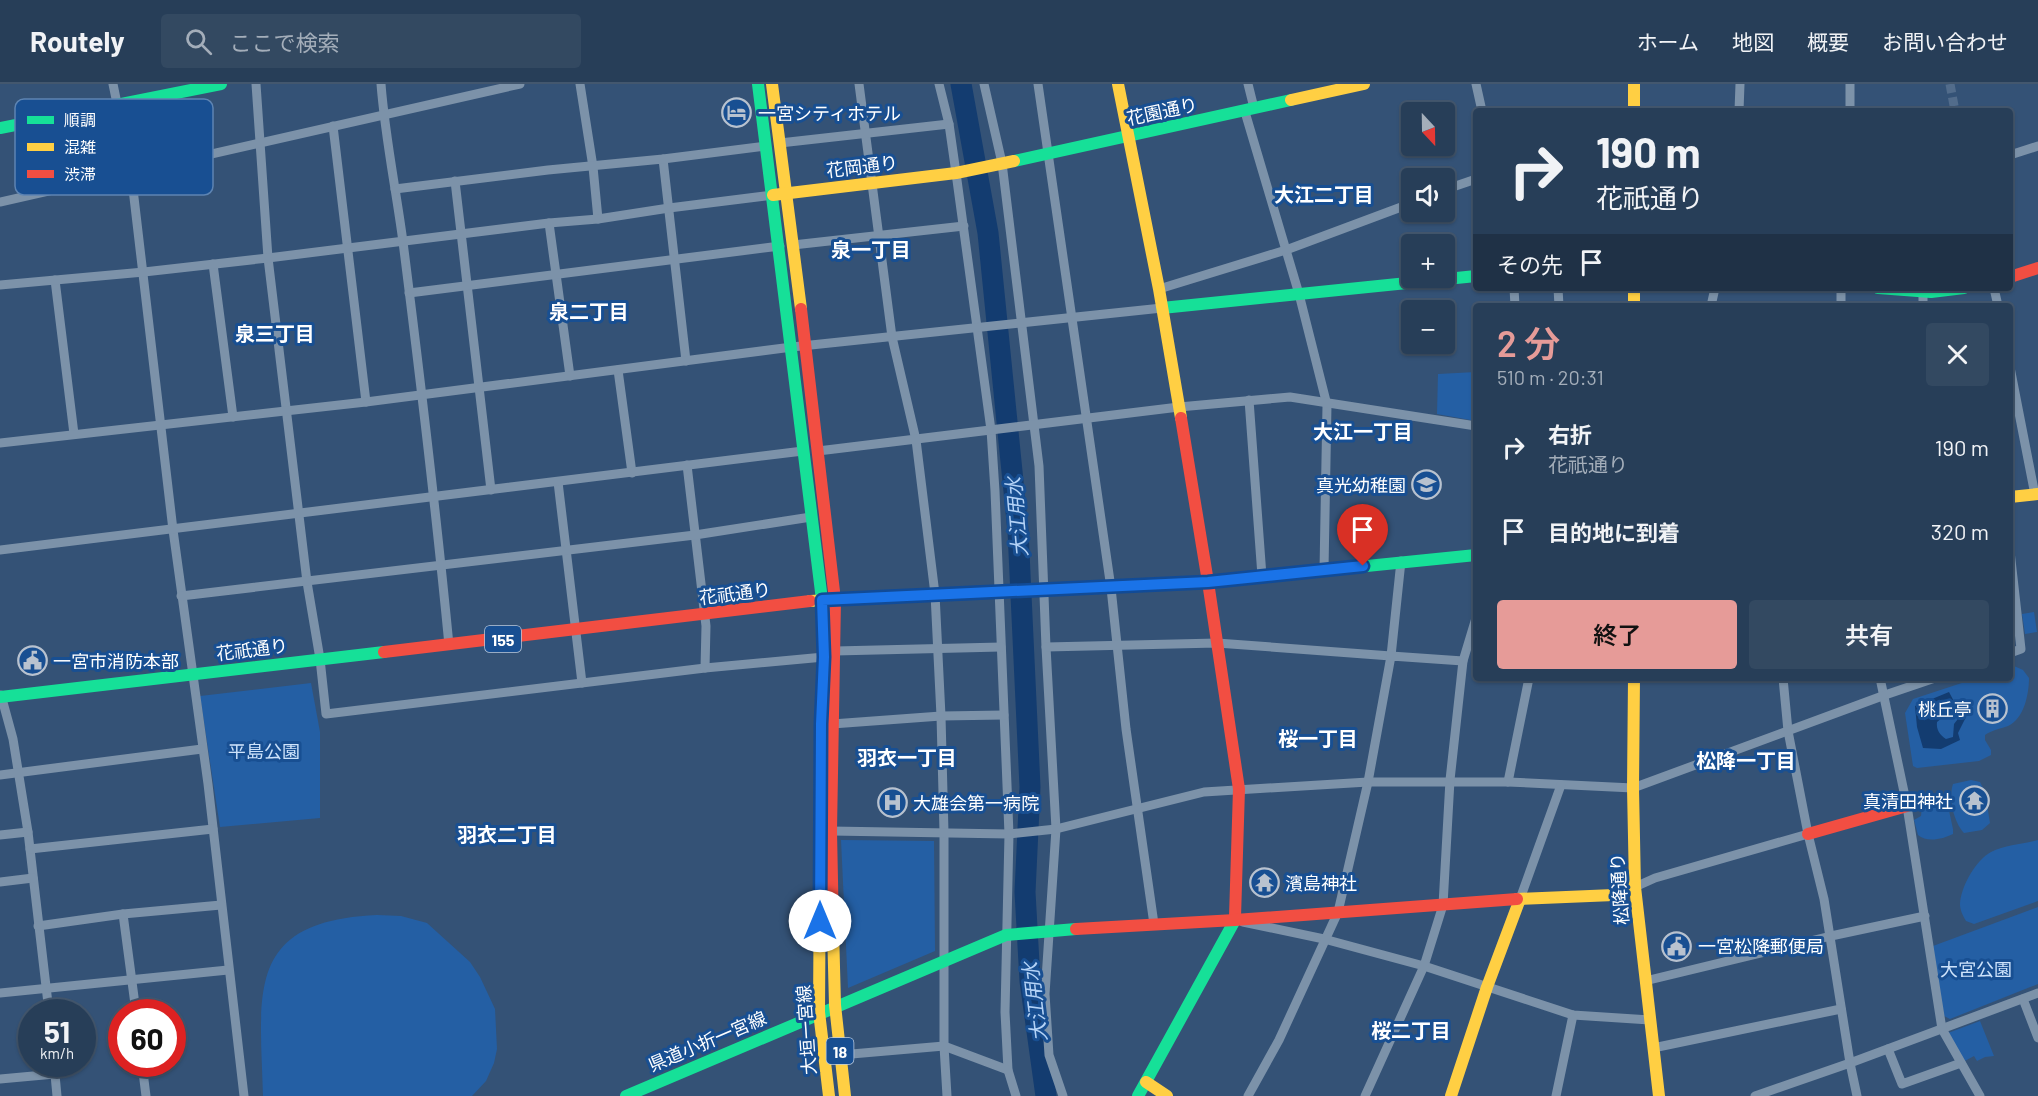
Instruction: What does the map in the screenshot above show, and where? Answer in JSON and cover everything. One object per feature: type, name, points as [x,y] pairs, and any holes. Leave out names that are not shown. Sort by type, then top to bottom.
[{"type":"main road","points":[[143,99],[221,84]]},
{"type":"main road","name":"大垣一宮線","points":[[758,84],[780,246],[822,600],[824,657],[820,775],[819,1012],[829,1096]]},
{"type":"main road","name":"大垣一宮線","points":[[772,84],[806,345],[835,600],[836,651],[832,724],[831,831],[835,1005],[845,1096]]},
{"type":"main road","points":[[1118,84],[1159,289],[1208,582],[1239,789],[1235,920],[1138,1096]]},
{"type":"main road","name":"花園通り","points":[[1002,163],[1364,84]]},
{"type":"main road","points":[[1634,84],[1634,108]]},
{"type":"main road","points":[[0,128],[15,125]]},
{"type":"main road","name":"花岡通り","points":[[773,195],[956,173],[1002,163]]},
{"type":"main road","points":[[2013,276],[2038,268]]},
{"type":"main road","points":[[1162,308],[1473,276]]},
{"type":"main road","points":[[1889,291],[1923,300],[1951,291]]},
{"type":"main road","points":[[2013,497],[2037,495]]},
{"type":"main road","name":"花祇通り","points":[[0,697],[575,631],[822,600],[1208,582],[1473,555]]},
{"type":"main road","name":"松降通り","points":[[1634,681],[1635,887],[1659,1096]]},
{"type":"main road","points":[[1808,834],[1907,806]]},
{"type":"main road","name":"県道小折一宮線","points":[[626,1096],[835,1005],[1011,934],[1520,899],[1614,895],[1635,887]]},
{"type":"main road","points":[[1451,1096],[1487,987],[1520,899]]},
{"type":"main road","points":[[1146,1082],[1167,1096]]},
{"type":"street","points":[[113,84],[116,99]]},
{"type":"street","points":[[256,84],[268,258],[308,582],[321,659],[326,714],[705,668],[824,657]]},
{"type":"street","points":[[381,84],[383,114],[403,242],[422,395],[449,645]]},
{"type":"street","points":[[213,153],[520,84]]},
{"type":"street","points":[[580,84],[593,167],[598,219]]},
{"type":"street","points":[[860,84],[892,336],[916,440],[936,594],[942,716],[944,1046],[947,1096]]},
{"type":"street","points":[[939,84],[949,124],[964,226],[983,327],[991,430],[1002,591],[1001,647],[1009,834],[1011,934],[1008,1070],[1016,1096]]},
{"type":"street","points":[[984,84],[1002,163],[1039,465],[1041,590],[1056,829],[1046,931],[1045,994],[1049,1055],[1063,1096]]},
{"type":"street","points":[[1038,84],[1112,588],[1126,729],[1154,924]]},
{"type":"street","points":[[1248,84],[1250,110],[1327,405],[1324,570]]},
{"type":"street","points":[[1476,84],[1481,108]]},
{"type":"street","points":[[1739,108],[1740,84]]},
{"type":"street","points":[[1850,84],[1850,108]]},
{"type":"street","points":[[780,142],[949,124]]},
{"type":"street","points":[[333,126],[366,402]]},
{"type":"street","points":[[395,189],[766,146]]},
{"type":"street","points":[[2013,154],[2038,146]]},
{"type":"street","points":[[663,159],[686,362]]},
{"type":"street","points":[[1455,186],[1473,179]]},
{"type":"street","points":[[455,182],[491,490]]},
{"type":"street","points":[[0,202],[31,195]]},
{"type":"street","points":[[134,195],[181,596],[213,829],[244,1096]]},
{"type":"street","points":[[0,285],[268,258],[598,219],[773,195]]},
{"type":"street","points":[[1159,289],[1286,250],[1401,207]]},
{"type":"street","points":[[549,223],[570,376]]},
{"type":"street","points":[[793,245],[964,226]]},
{"type":"street","points":[[409,293],[780,246]]},
{"type":"street","points":[[213,264],[233,417]]},
{"type":"street","points":[[55,280],[74,434]]},
{"type":"street","points":[[0,443],[366,402],[806,345],[1162,308]]},
{"type":"street","points":[[618,370],[632,473]]},
{"type":"street","points":[[2013,381],[2037,495]]},
{"type":"street","points":[[818,451],[1179,407],[1290,398],[1473,426]]},
{"type":"street","points":[[1249,400],[1262,576]]},
{"type":"street","points":[[0,550],[804,451]]},
{"type":"street","points":[[687,465],[705,615],[705,668]]},
{"type":"street","points":[[558,482],[582,683]]},
{"type":"street","points":[[181,596],[695,535],[812,517]]},
{"type":"street","points":[[1248,1096],[1279,1040],[1338,912],[1368,782],[1391,656],[1401,561]]},
{"type":"street","points":[[2013,578],[2021,649],[2013,652]]},
{"type":"street","points":[[1365,1096],[1424,966],[1443,905],[1450,780],[1463,661],[1473,628]]},
{"type":"street","points":[[1046,647],[1217,643],[1463,661]]},
{"type":"street","points":[[836,651],[1001,647]]},
{"type":"street","points":[[1508,782],[1528,681]]},
{"type":"street","points":[[1783,681],[1788,731],[1831,936],[1841,1009],[1857,1096]]},
{"type":"street","points":[[1881,681],[1907,806],[1942,1029],[1980,1096]]},
{"type":"street","points":[[831,831],[1022,833],[1056,829],[1204,792],[1368,782],[1450,780],[1633,788],[1926,681]]},
{"type":"street","points":[[0,691],[13,739],[19,773],[47,999]]},
{"type":"street","points":[[832,724],[1004,714]]},
{"type":"street","points":[[0,775],[202,749]]},
{"type":"street","points":[[1520,899],[1561,785]]},
{"type":"street","points":[[30,849],[213,829]]},
{"type":"street","points":[[0,835],[28,832]]},
{"type":"street","points":[[1635,887],[1655,878],[1808,834]]},
{"type":"street","points":[[0,882],[33,878]]},
{"type":"street","points":[[38,926],[123,914],[221,905]]},
{"type":"street","points":[[123,914],[134,999]]},
{"type":"street","points":[[1645,981],[1831,936],[1926,916]]},
{"type":"street","points":[[1235,920],[1324,939],[1424,966],[1573,1015],[1650,1020]]},
{"type":"street","points":[[0,993],[228,970]]},
{"type":"street","points":[[1755,1096],[2038,993]]},
{"type":"street","points":[[2023,999],[2038,1038]]},
{"type":"street","points":[[1653,1048],[1841,1009]]},
{"type":"street","points":[[1556,1096],[1573,1015]]},
{"type":"street","points":[[840,1055],[944,1046],[1008,1070]]},
{"type":"street","points":[[1888,1049],[1902,1084],[1961,1063]]},
{"type":"street","points":[[0,1079],[22,1077]]},
{"type":"street","points":[[55,1077],[57,1096]]},
{"type":"street","points":[[144,1077],[146,1096]]},
{"type":"green space","points":[[1473,372],[1473,420],[1437,414],[1438,374]]},
{"type":"green space","points":[[2034,612],[2037,632],[2025,634],[2022,614]]},
{"type":"green space","points":[[2013,666],[2023,670],[2029,678],[2027,698],[2022,712],[2013,723],[1985,735],[1991,755],[1979,761],[1917,768],[1913,766],[1905,713],[1913,699],[1968,681],[2013,681]]},
{"type":"green space","name":"平島公園","points":[[311,683],[320,732],[320,818],[220,827],[200,696]]},
{"type":"green space","points":[[1971,780],[1980,782],[1985,792],[1990,823],[1982,830],[1964,833],[1955,817],[1952,790],[1953,784]]},
{"type":"green space","points":[[1932,803],[1942,803],[1948,806],[1953,834],[1930,840],[1918,835],[1914,820],[1921,816],[1922,807]]},
{"type":"green space","points":[[841,840],[934,841],[935,951],[848,988]]},
{"type":"green space","points":[[2038,840],[2038,901],[1974,924],[1966,921],[1960,904],[1961,897],[1966,882],[1980,861],[1996,850]]},
{"type":"green space","name":"大宮公園","points":[[2038,907],[2038,984],[1950,1019],[1944,1016],[1933,946]]},
{"type":"green space","points":[[377,915],[401,916],[427,923],[470,962],[480,977],[495,1009],[497,1049],[486,1081],[472,1096],[263,1096],[261,1025],[263,995],[269,969],[282,947],[303,931],[334,920]]},
{"type":"green space","points":[[1980,1021],[1994,1056],[1977,1061],[1974,1056],[1961,1063],[1948,1033]]},
{"type":"shaded area","points":[[1949,692],[1958,709],[1966,717],[1958,733],[1960,740],[1941,749],[1923,748],[1917,727],[1915,706]],"holes":[[[1956,710],[1961,715],[1954,724],[1953,737],[1946,739],[1942,736],[1937,722]]]},
{"type":"waterway","name":"大江用水","points":[[961,84],[988,233],[1018,531],[1030,787],[1025,892],[1030,981],[1046,1096]]},
{"type":"tunnel","points":[[1950,84],[1954,108]]},
{"type":"traffic: fast","points":[[146,99],[221,84]]},
{"type":"traffic: fast","points":[[758,84],[822,600]]},
{"type":"traffic: fast","points":[[1014,161],[1291,100]]},
{"type":"traffic: fast","points":[[0,128],[15,125]]},
{"type":"traffic: fast","points":[[1162,308],[1473,276]]},
{"type":"traffic: fast","points":[[1918,291],[1939,291]]},
{"type":"traffic: fast","points":[[1061,589],[1208,582],[1473,555]]},
{"type":"traffic: fast","points":[[820,855],[824,657],[822,600]]},
{"type":"traffic: fast","points":[[0,697],[384,652]]},
{"type":"traffic: fast","points":[[1138,1096],[1235,917]]},
{"type":"traffic: fast","points":[[626,1096],[1006,935],[1076,929]]},
{"type":"traffic: slow","points":[[772,84],[801,309]]},
{"type":"traffic: slow","points":[[1118,84],[1159,289],[1181,418]]},
{"type":"traffic: slow","points":[[1291,100],[1364,84]]},
{"type":"traffic: slow","points":[[1634,84],[1634,108]]},
{"type":"traffic: slow","points":[[773,195],[956,173],[1014,161]]},
{"type":"traffic: slow","points":[[1634,291],[1634,303]]},
{"type":"traffic: slow","points":[[2013,497],[2038,494]]},
{"type":"traffic: slow","points":[[810,601],[1061,589]]},
{"type":"traffic: slow","points":[[1634,681],[1635,887],[1659,1096]]},
{"type":"traffic: slow","points":[[820,855],[819,1012],[829,1096]]},
{"type":"traffic: slow","points":[[1517,899],[1614,895],[1635,887]]},
{"type":"traffic: slow","points":[[1451,1096],[1487,987],[1520,899]]},
{"type":"traffic: slow","points":[[833,929],[835,1005],[845,1096]]},
{"type":"traffic: slow","points":[[1146,1082],[1167,1096]]},
{"type":"traffic: jam","points":[[2013,276],[2038,268]]},
{"type":"traffic: jam","points":[[801,309],[835,600]]},
{"type":"traffic: jam","points":[[1181,418],[1239,789],[1235,917]]},
{"type":"traffic: jam","points":[[833,929],[831,831],[835,600]]},
{"type":"traffic: jam","points":[[384,652],[810,601]]},
{"type":"traffic: jam","points":[[1808,834],[1907,806]]},
{"type":"traffic: jam","points":[[1076,929],[1235,920],[1517,899]]},
{"type":"place","name":"一宮シティホテル","points":[[737,113]]},
{"type":"place","name":"真光幼稚園","points":[[1427,485]]},
{"type":"place","name":"一宮市消防本部","points":[[32,661]]},
{"type":"place","name":"桃丘亭","points":[[1993,709]]},
{"type":"place","name":"真清田神社","points":[[1974,801]]},
{"type":"place","name":"大雄会第一病院","points":[[892,803]]},
{"type":"place","name":"濱島神社","points":[[1264,883]]},
{"type":"place","name":"一宮松降郵便局","points":[[1677,946]]},
{"type":"district","name":"大江二丁目","points":[[1324,194]]},
{"type":"district","name":"泉一丁目","points":[[871,249]]},
{"type":"district","name":"泉二丁目","points":[[589,311]]},
{"type":"district","name":"泉三丁目","points":[[275,333]]},
{"type":"district","name":"大江一丁目","points":[[1363,431]]},
{"type":"district","name":"桜一丁目","points":[[1318,738]]},
{"type":"district","name":"羽衣一丁目","points":[[907,757]]},
{"type":"district","name":"松降一丁目","points":[[1746,760]]},
{"type":"district","name":"羽衣二丁目","points":[[507,834]]},
{"type":"district","name":"桜二丁目","points":[[1411,1030]]},
{"type":"route","points":[[820,921],[820,775],[824,657],[822,600],[1208,582],[1363,566]]}]
